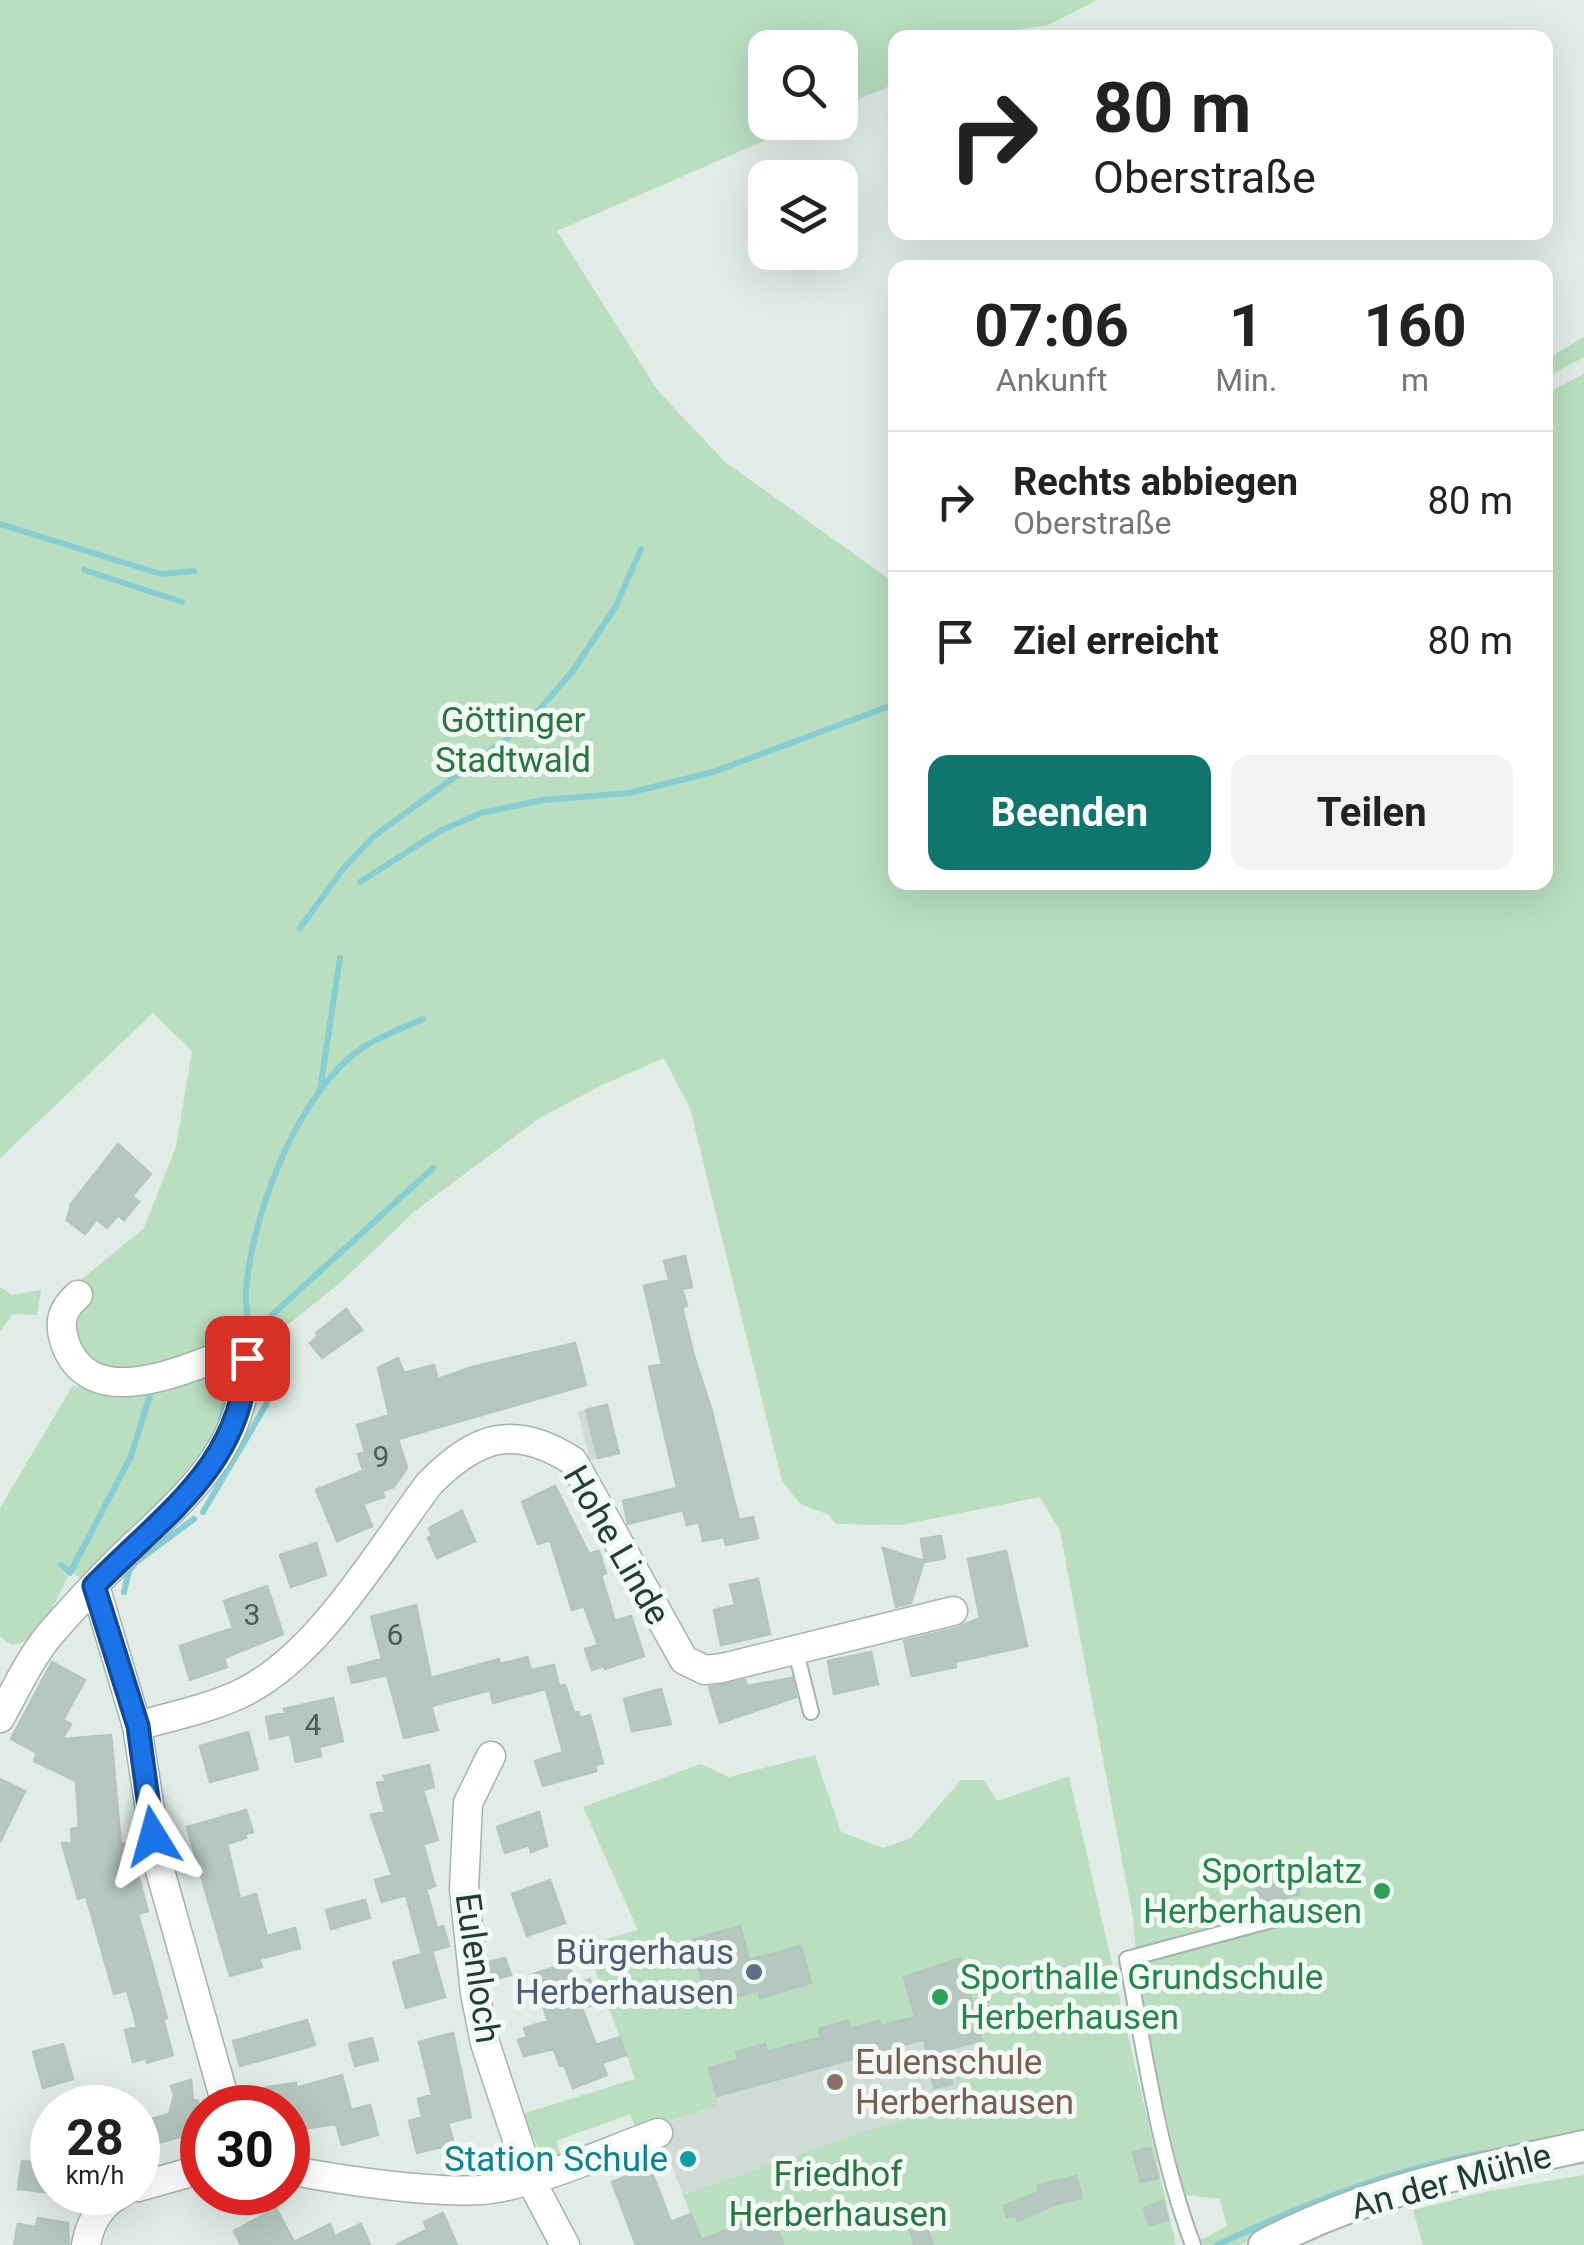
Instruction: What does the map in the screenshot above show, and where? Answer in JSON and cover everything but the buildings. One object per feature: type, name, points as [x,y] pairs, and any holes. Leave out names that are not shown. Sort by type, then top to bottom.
[{"type":"street","points":[[0,1718],[50,1635],[94,1586],[196,1488],[236,1423],[244,1391],[246,1346],[142,1381],[100,1380],[80,1368],[65,1342],[61,1323],[64,1308],[78,1295]]},
{"type":"street","name":"Hohe Linde","points":[[138,1726],[230,1698],[262,1682],[320,1630],[429,1484],[449,1464],[477,1446],[515,1437],[548,1445],[573,1461],[684,1660],[705,1670],[953,1611]]},
{"type":"street","points":[[94,1586],[138,1726],[159,1868],[220,2085]]},
{"type":"street","name":"Eulenloch","points":[[491,1756],[468,1803],[464,1889],[470,1953],[485,2043],[530,2179],[565,2245]]},
{"type":"street","points":[[310,2173],[480,2190],[530,2179],[658,2133]]},
{"type":"street","name":"An der Mühle","points":[[1264,2245],[1308,2222],[1400,2188],[1584,2146]]},
{"type":"street","points":[[86,2245],[97,2215]]},
{"type":"lane","points":[[795,1648],[811,1712]]},
{"type":"lane","points":[[1193,2245],[1162,2138],[1127,1959],[1302,1912]]},
{"type":"shaded area","points":[[607,1405],[619,1453],[590,1461],[578,1412]]},
{"type":"shaded area","name":"Eulenschule Herberhausen","points":[[960,1958],[986,2051],[963,2104],[877,2127],[683,2195],[657,2126],[716,2106],[709,2068],[737,2060],[736,2052],[765,2044],[768,2051],[820,2037],[819,2029],[848,2021],[851,2028],[879,2021],[881,2026],[904,1977]]},
{"type":"green space","name":"Göttinger Stadtwald","points":[[0,0],[1097,0],[1048,25],[1018,30],[888,30],[888,87],[858,99],[858,30],[748,30],[748,140],[766,140],[557,231],[658,391],[725,462],[888,578],[888,890],[1553,890],[1553,390],[1584,374],[1584,2140],[1307,2211],[1240,2245],[1203,2245],[1201,2240],[1227,2226],[1220,2199],[1186,2195],[1181,2182],[1140,1998],[1133,1918],[1060,1531],[1040,1497],[901,1525],[836,1524],[829,1515],[800,1504],[782,1481],[690,1108],[664,1058],[538,1119],[415,1211],[340,1283],[251,1354],[217,1444],[86,1583],[62,1564],[59,1568],[68,1576],[46,1618],[31,1636],[13,1645],[0,1637],[0,1508],[73,1385],[107,1396],[148,1391],[83,1361],[59,1298],[144,1228],[176,1147],[192,1051],[153,1013],[0,1158]]},
{"type":"green space","points":[[1584,337],[1584,357],[1553,374],[1553,355]]},
{"type":"green space","points":[[0,1287],[12,1295],[41,1290],[37,1315],[13,1314],[0,1331]]},
{"type":"green space","name":"Friedhof Herberhausen","points":[[815,1755],[841,1832],[883,1848],[911,1838],[961,1780],[984,1780],[997,1801],[1069,1776],[1176,2245],[703,2245],[683,2195],[877,2127],[962,2104],[951,2061],[985,2051],[959,1959],[904,1977],[915,2017],[850,2029],[847,2021],[820,2029],[821,2037],[767,2052],[765,2044],[736,2052],[738,2060],[710,2067],[716,2106],[637,2132],[630,2114],[556,2141],[562,2159],[552,2163],[544,2160],[522,2114],[635,2079],[586,1945],[638,1930],[583,1807],[701,1764],[729,1777]]},
{"type":"green space","points":[[1584,2175],[1584,2245],[1423,2245],[1413,2210],[1489,2191]]},
{"type":"waterway","points":[[0,524],[161,574],[194,571]]},
{"type":"waterway","points":[[300,928],[343,869],[374,836],[504,741],[538,711],[572,672],[616,606],[641,549]]},
{"type":"waterway","points":[[84,570],[182,602]]},
{"type":"waterway","points":[[360,882],[440,831],[481,813],[543,800],[629,793],[713,772],[888,707]]},
{"type":"waterway","points":[[320,1090],[340,958]]},
{"type":"waterway","points":[[238,1335],[250,1330],[246,1306],[250,1262],[266,1198],[293,1135],[328,1080],[349,1058],[384,1036],[423,1019]]},
{"type":"waterway","points":[[271,1316],[433,1168]]},
{"type":"waterway","points":[[203,1512],[266,1405],[276,1363]]},
{"type":"waterway","points":[[61,1565],[70,1573],[131,1456],[152,1389]]},
{"type":"waterway","points":[[220,1421],[227,1398]]},
{"type":"waterway","points":[[124,1592],[129,1571],[136,1562],[194,1519]]},
{"type":"waterway","points":[[1217,2245],[1347,2190],[1484,2153]]},
{"type":"place","name":"Sportplatz Herberhausen","points":[[1382,1891]]},
{"type":"place","name":"Bürgerhaus Herberhausen","points":[[754,1972]]},
{"type":"place","name":"Sporthalle Grundschule Herberhausen","points":[[940,1997]]},
{"type":"place","name":"Eulenschule Herberhausen","points":[[835,2082]]},
{"type":"place","name":"Station Schule","points":[[688,2159]]},
{"type":"route","points":[[153,1836],[138,1726],[94,1586],[196,1488],[236,1423],[247,1358]]}]
